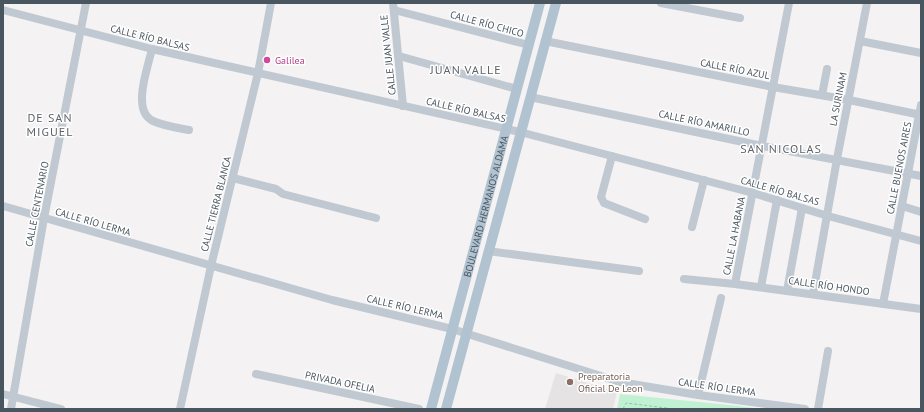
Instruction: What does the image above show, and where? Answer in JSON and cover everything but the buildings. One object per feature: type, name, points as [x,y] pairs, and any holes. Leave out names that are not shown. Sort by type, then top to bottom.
[{"type":"main road","name":"BOULEVARD HERMANOS ALDAMA","points":[[431,409],[540,3]]},
{"type":"main road","name":"BOULEVARD HERMANOS ALDAMA","points":[[446,409],[556,3]]},
{"type":"street","name":"CALLE CENTENARIO","points":[[11,409],[44,218],[86,3]]},
{"type":"street","name":"CALLE TIERRA BLANCA","points":[[180,409],[258,73],[271,3]]},
{"type":"street","points":[[661,3],[740,18]]},
{"type":"street","name":"CALLE LA HABANA","points":[[735,284],[789,3]]},
{"type":"street","name":"LA SURINAM","points":[[813,294],[867,3]]},
{"type":"street","name":"CALLE RÍO CHICO","points":[[394,7],[529,45]]},
{"type":"street","name":"CALLE JUAN VALLE","points":[[394,7],[403,106]]},
{"type":"street","name":"CALLE RÍO BALSAS","points":[[3,10],[152,49],[520,132],[753,193],[828,216],[921,241]]},
{"type":"street","name":"CALLE RÍO AZUL","points":[[546,41],[774,87],[920,114]]},
{"type":"street","points":[[860,41],[921,53]]},
{"type":"street","points":[[152,49],[143,88],[142,104],[145,115],[152,121],[159,124],[189,130]]},
{"type":"street","points":[[399,56],[517,89]]},
{"type":"street","points":[[822,95],[827,69]]},
{"type":"street","name":"CALLE RÍO AMARILLO","points":[[530,97],[762,146],[921,176]]},
{"type":"street","name":"CALLE BUENOS AIRES","points":[[883,304],[921,105]]},
{"type":"street","points":[[612,156],[601,197],[602,200],[604,203],[645,219]]},
{"type":"street","points":[[233,178],[276,189],[283,194],[376,218]]},
{"type":"street","points":[[692,227],[704,180]]},
{"type":"street","points":[[761,287],[778,200]]},
{"type":"street","name":"CALLE RÍO LERMA","points":[[3,206],[332,300],[452,329],[620,382],[698,395],[805,409]]},
{"type":"street","points":[[902,206],[921,212]]},
{"type":"street","points":[[787,291],[802,208]]},
{"type":"street","points":[[488,251],[639,272]]},
{"type":"street","name":"CALLE RÍO HONDO","points":[[684,279],[761,287],[921,309]]},
{"type":"street","points":[[698,395],[721,298]]},
{"type":"street","points":[[818,409],[828,351]]},
{"type":"street","name":"PRIVADA OFELIA","points":[[256,374],[419,409]]},
{"type":"street","points":[[3,394],[62,409]]},
{"type":"path","points":[[623,409],[626,403],[674,409]]},
{"type":"shaded area","name":"Preparatoria Oficial De Leon","points":[[556,373],[617,392],[613,409],[545,409]]},
{"type":"green space","points":[[620,394],[739,406],[761,409],[617,409]]},
{"type":"place","name":"Galilea","points":[[267,60]]},
{"type":"place","name":"Preparatoria Oficial De Leon","points":[[570,382]]},
{"type":"district","name":"JUAN VALLE","points":[[466,69]]},
{"type":"district","name":"DE SAN MIGUEL","points":[[50,124]]},
{"type":"district","name":"SAN NICOLAS","points":[[781,148]]}]
